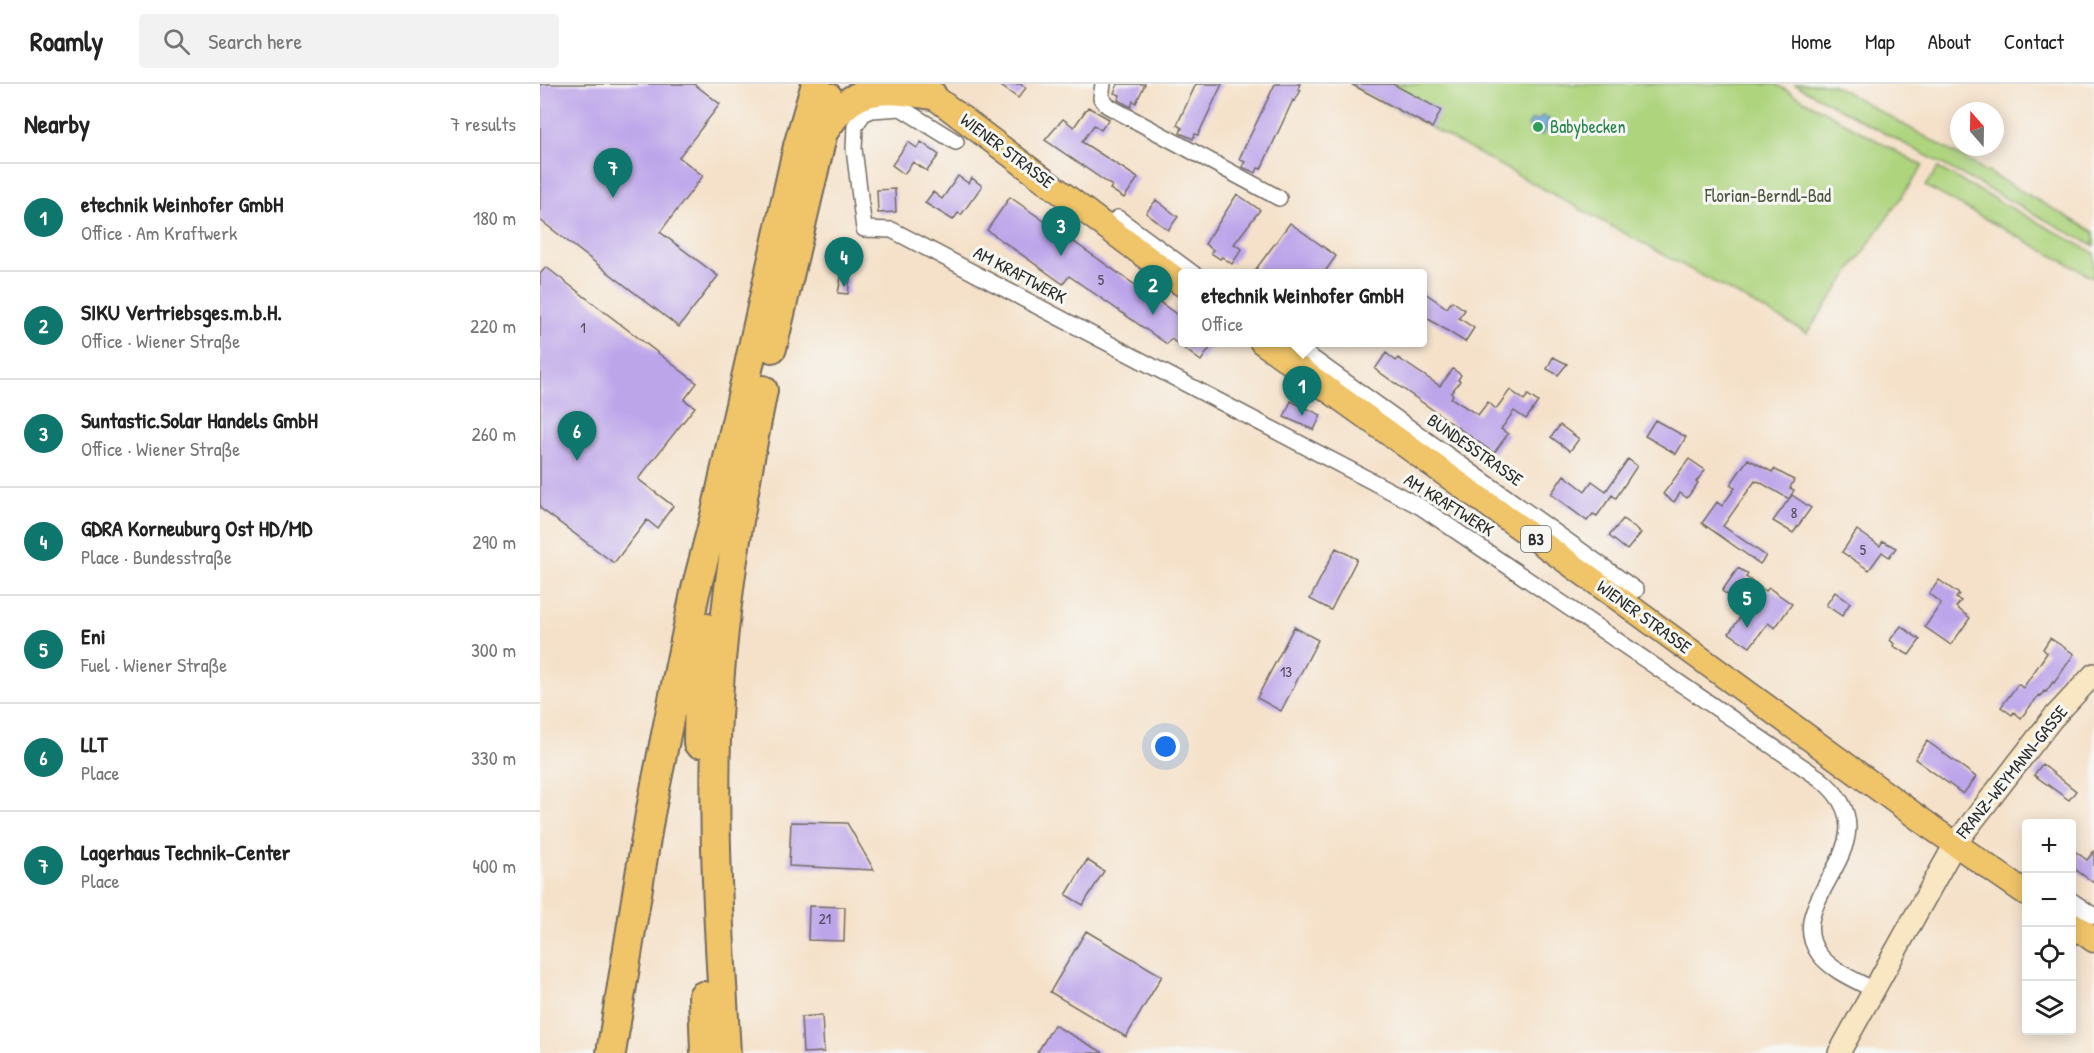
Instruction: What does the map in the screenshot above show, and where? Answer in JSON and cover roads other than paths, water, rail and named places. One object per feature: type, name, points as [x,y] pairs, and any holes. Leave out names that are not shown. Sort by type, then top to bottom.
[{"type":"highway","points":[[797,84],[810,141]]},
{"type":"highway","points":[[711,971],[717,891],[716,750],[732,564],[749,458],[810,141],[816,84]]},
{"type":"highway","points":[[611,1053],[650,814],[695,593],[810,141],[831,84]]},
{"type":"highway","points":[[810,141],[838,109],[854,95],[865,90],[888,88],[924,89]]},
{"type":"highway","points":[[712,1052],[711,971],[696,818],[699,686],[710,592],[716,512]]},
{"type":"main road","name":"WIENER STRASSE","points":[[924,89],[1178,281]]},
{"type":"main road","name":"WIENER STRASSE","points":[[1269,347],[2022,890]]},
{"type":"main road","points":[[2076,927],[2094,940]]},
{"type":"street","points":[[1103,84],[1101,98],[1108,106],[1279,198]]},
{"type":"street","name":"AM KRAFTWERK","points":[[956,142],[901,108],[872,110],[863,114],[855,126],[854,148],[864,229],[892,230],[1421,507],[1820,778],[1835,791],[1843,806],[1847,821],[1847,839],[1845,849],[1814,907],[1810,933],[1820,955],[1831,966],[1872,989]]},
{"type":"street","points":[[1107,227],[1118,218],[1188,269]]},
{"type":"street","name":"BUNDESSTRASSE","points":[[1297,347],[1636,590]]},
{"type":"street","name":"FRANZ-WEYMANN-GASSE","points":[[1839,1053],[1872,989],[1955,844],[2052,720],[2094,674]]},
{"type":"street","points":[[2076,904],[2094,916]]},
{"type":"water","name":"Babybecken","points":[[1542,116],[1549,119],[1549,122],[1542,135],[1530,129],[1528,125],[1532,120],[1538,120]]},
{"type":"place","name":"Babybecken","points":[[1538,127]]},
{"type":"place","name":"Lagerhaus Technik-Center","points":[[613,198]]},
{"type":"place","name":"Suntastic.Solar Handels GmbH","points":[[1061,256]]},
{"type":"place","name":"GDRA Korneuburg Ost HD/MD","points":[[844,287]]},
{"type":"place","name":"SIKU Vertriebsges.m.b.H.","points":[[1153,315]]},
{"type":"place","name":"etechnik Weinhofer GmbH","points":[[1302,416]]},
{"type":"place","name":"LLT","points":[[577,461]]},
{"type":"place","name":"Eni","points":[[1747,628]]},
{"type":"park label","name":"Florian-Berndl-Bad","points":[[1768,196]]}]
